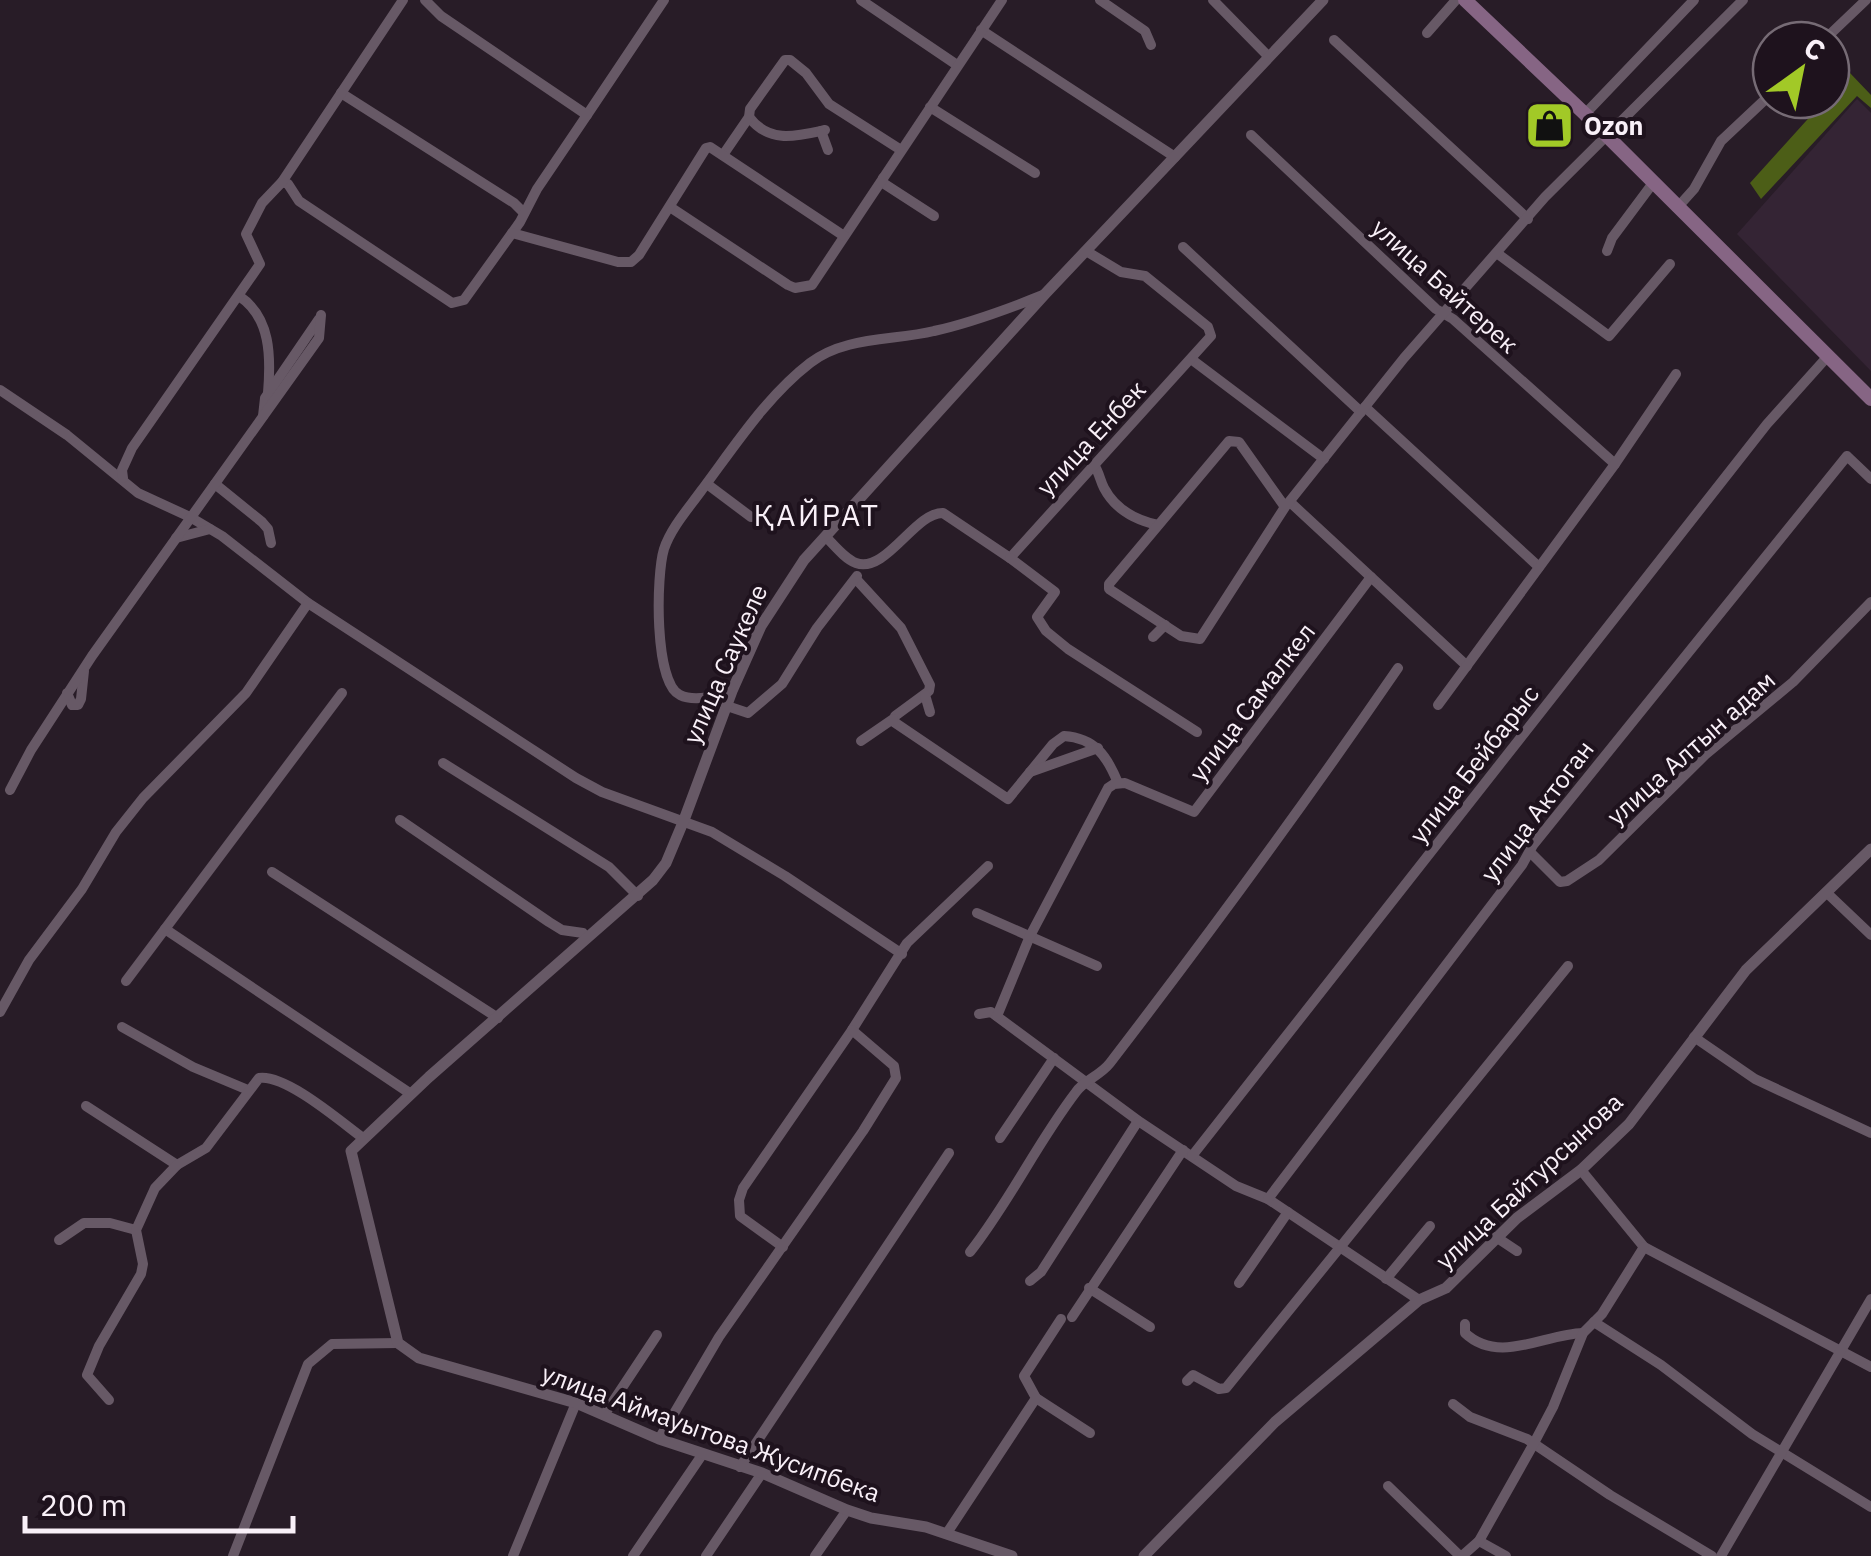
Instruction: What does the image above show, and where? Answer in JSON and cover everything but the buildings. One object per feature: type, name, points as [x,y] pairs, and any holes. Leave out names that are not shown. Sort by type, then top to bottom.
[{"type":"main road","points":[[1465,0],[1871,399]]},
{"type":"street","points":[[403,0],[282,182],[262,203],[246,234],[260,264],[132,448],[122,470],[126,485],[210,529],[255,559],[308,603],[576,778],[602,792],[712,832],[902,954]]},
{"type":"street","points":[[425,0],[441,16],[587,116]]},
{"type":"street","points":[[282,182],[288,184],[299,201],[452,303],[464,300],[664,0]]},
{"type":"street","points":[[861,0],[958,65]]},
{"type":"street","points":[[670,207],[795,288],[812,285],[1002,0]]},
{"type":"street","points":[[1100,0],[1145,31],[1151,44]]},
{"type":"street","points":[[1213,0],[1269,57]]},
{"type":"street","name":"улица Саукеле","points":[[363,1138],[638,896],[666,863],[732,691],[782,590],[1046,294],[1323,0]]},
{"type":"street","points":[[1427,33],[1456,0]]},
{"type":"street","points":[[1585,114],[1694,0]]},
{"type":"street","points":[[1468,666],[1288,505],[1239,442],[1229,441],[1108,586],[1182,636],[1200,638],[1288,505],[1442,314],[1545,197],[1743,0]]},
{"type":"street","points":[[1845,20],[1866,0]]},
{"type":"street","points":[[981,30],[1175,156]]},
{"type":"street","points":[[1334,40],[1528,219]]},
{"type":"street","points":[[723,155],[785,60],[806,73],[829,104],[902,150]]},
{"type":"street","points":[[341,92],[514,203],[522,217],[520,232],[525,235]]},
{"type":"street","points":[[930,107],[1035,173]]},
{"type":"street","points":[[1677,208],[1700,180],[1721,141],[1751,113]]},
{"type":"street","points":[[749,117],[768,134],[786,138],[823,131],[828,150]]},
{"type":"street","name":"улица Байтерек","points":[[1251,135],[1442,314],[1453,319],[1615,464]]},
{"type":"street","points":[[512,232],[618,262],[631,262],[706,148],[723,155],[844,236]]},
{"type":"street","points":[[883,178],[883,183],[934,216]]},
{"type":"street","points":[[1607,252],[1612,238],[1653,183]]},
{"type":"street","points":[[1183,247],[1539,567]]},
{"type":"street","points":[[1086,251],[1121,272],[1145,276],[1208,327],[1211,336],[1191,359],[1324,459]]},
{"type":"street","points":[[1498,254],[1609,336],[1670,264]]},
{"type":"street","points":[[732,691],[686,698],[668,685],[660,594],[664,550],[676,524],[763,410],[826,351],[934,332],[1046,294]]},
{"type":"street","points":[[238,296],[249,302],[265,327],[268,394]]},
{"type":"street","points":[[10,790],[16,774],[84,668],[190,516],[264,418],[319,338],[320,317],[268,394],[264,418]]},
{"type":"street","name":"улица Бейбарыс","points":[[1036,1398],[1024,1376],[1187,1153],[1788,398],[1828,356]]},
{"type":"street","name":"улица Енбек","points":[[1010,558],[1191,359]]},
{"type":"street","points":[[1438,705],[1615,464],[1676,374]]},
{"type":"street","points":[[0,390],[67,434],[123,478]]},
{"type":"street","name":"улица Актоган","points":[[1268,1199],[1602,757],[1847,456],[1871,479]]},
{"type":"street","points":[[1094,465],[1117,506],[1144,522],[1158,525]]},
{"type":"street","points":[[215,484],[262,522],[271,543]]},
{"type":"street","points":[[706,484],[750,517]]},
{"type":"street","points":[[826,537],[858,564],[872,562],[936,512],[943,513],[1055,592],[1037,618],[1046,630],[1197,732]]},
{"type":"street","points":[[175,538],[210,529]]},
{"type":"street","points":[[727,706],[748,713],[774,693],[817,628],[856,580],[858,564]]},
{"type":"street","name":"улица Самалкел","points":[[1118,783],[1194,812],[1370,577]]},
{"type":"street","points":[[856,580],[901,628],[931,689],[861,741]]},
{"type":"street","name":"улица Алтын адам","points":[[1530,852],[1560,882],[1579,874],[1705,755],[1793,682],[1871,602]]},
{"type":"street","points":[[0,1012],[116,832],[143,798],[246,693],[308,603]]},
{"type":"street","points":[[1153,637],[1164,625]]},
{"type":"street","points":[[970,1252],[1078,1087],[1098,1078],[1146,1017],[1398,668]]},
{"type":"street","points":[[126,981],[342,693]]},
{"type":"street","points":[[925,695],[930,712]]},
{"type":"street","points":[[893,719],[1008,799],[1064,736],[1077,737],[1098,748],[1118,783],[1108,788],[1030,936],[997,1016]]},
{"type":"street","points":[[1030,772],[1098,748]]},
{"type":"street","points":[[443,763],[609,866],[638,896]]},
{"type":"street","points":[[400,820],[548,922],[562,930],[584,933],[588,938]]},
{"type":"street","name":"улица Байтурсынова","points":[[1144,1556],[1274,1422],[1419,1300],[1446,1288],[1496,1237],[1581,1170],[1628,1124],[1746,970],[1871,849]]},
{"type":"street","points":[[784,1247],[740,1216],[738,1200],[743,1188],[907,943],[988,866]]},
{"type":"street","points":[[272,872],[498,1018]]},
{"type":"street","points":[[1827,893],[1871,935]]},
{"type":"street","points":[[976,913],[1097,966]]},
{"type":"street","points":[[165,929],[411,1094]]},
{"type":"street","points":[[1188,1381],[1193,1374],[1226,1388],[1568,966]]},
{"type":"street","points":[[979,1014],[997,1016],[1138,1121],[1236,1186],[1268,1199],[1419,1300]]},
{"type":"street","points":[[122,1027],[193,1067],[248,1090]]},
{"type":"street","points":[[660,1440],[702,1364],[896,1078],[894,1066],[852,1030]]},
{"type":"street","points":[[1694,1036],[1755,1079],[1871,1133]]},
{"type":"street","points":[[1000,1138],[1054,1058]]},
{"type":"street","points":[[109,1400],[87,1375],[99,1346],[141,1274],[143,1264],[136,1230],[155,1188],[177,1165],[206,1148],[259,1078],[267,1076],[308,1098],[363,1138],[350,1157],[398,1343],[332,1344],[308,1364],[232,1556]]},
{"type":"street","points":[[86,1106],[177,1165]]},
{"type":"street","points":[[1030,1281],[1042,1272],[1138,1121]]},
{"type":"street","points":[[740,1466],[950,1153]]},
{"type":"street","points":[[1581,1170],[1644,1246],[1871,1368]]},
{"type":"street","points":[[1239,1283],[1288,1212]]},
{"type":"street","points":[[59,1240],[84,1224],[136,1230]]},
{"type":"street","points":[[1386,1279],[1430,1226]]},
{"type":"street","points":[[1496,1237],[1517,1251]]},
{"type":"street","points":[[1388,1486],[1461,1556],[1478,1541],[1553,1407],[1584,1332],[1644,1246]]},
{"type":"street","points":[[1089,1288],[1150,1327]]},
{"type":"street","points":[[1722,1556],[1871,1299]]},
{"type":"street","points":[[1594,1322],[1661,1365],[1782,1453],[1871,1507]]},
{"type":"street","points":[[1465,1324],[1465,1333],[1472,1339],[1501,1349],[1584,1332]]},
{"type":"street","points":[[604,1415],[657,1335]]},
{"type":"street","name":"улица Аймауытова Жусипбека","points":[[398,1343],[419,1358],[576,1403],[660,1440],[762,1473],[870,1518],[947,1534],[1012,1556]]},
{"type":"street","points":[[947,1534],[1036,1398],[1090,1433]]},
{"type":"street","points":[[513,1556],[576,1403]]},
{"type":"street","points":[[1453,1404],[1470,1417],[1518,1435],[1712,1556]]},
{"type":"street","points":[[634,1556],[702,1455]]},
{"type":"street","points":[[706,1556],[762,1473]]},
{"type":"street","points":[[815,1556],[847,1510]]},
{"type":"street","points":[[1478,1541],[1506,1556]]},
{"type":"shaded area","points":[[1857,99],[1871,113],[1871,371],[1737,234],[1838,120],[1851,120],[1851,106]]},
{"type":"green space","points":[[1851,74],[1871,95],[1871,108],[1857,96],[1851,102]]},
{"type":"green space","points":[[1807,120],[1835,120],[1761,199],[1750,183]]},
{"type":"place","name":"Ozon","points":[[1549,126]]},
{"type":"district","name":"ҚАЙРАТ","points":[[817,516]]}]
